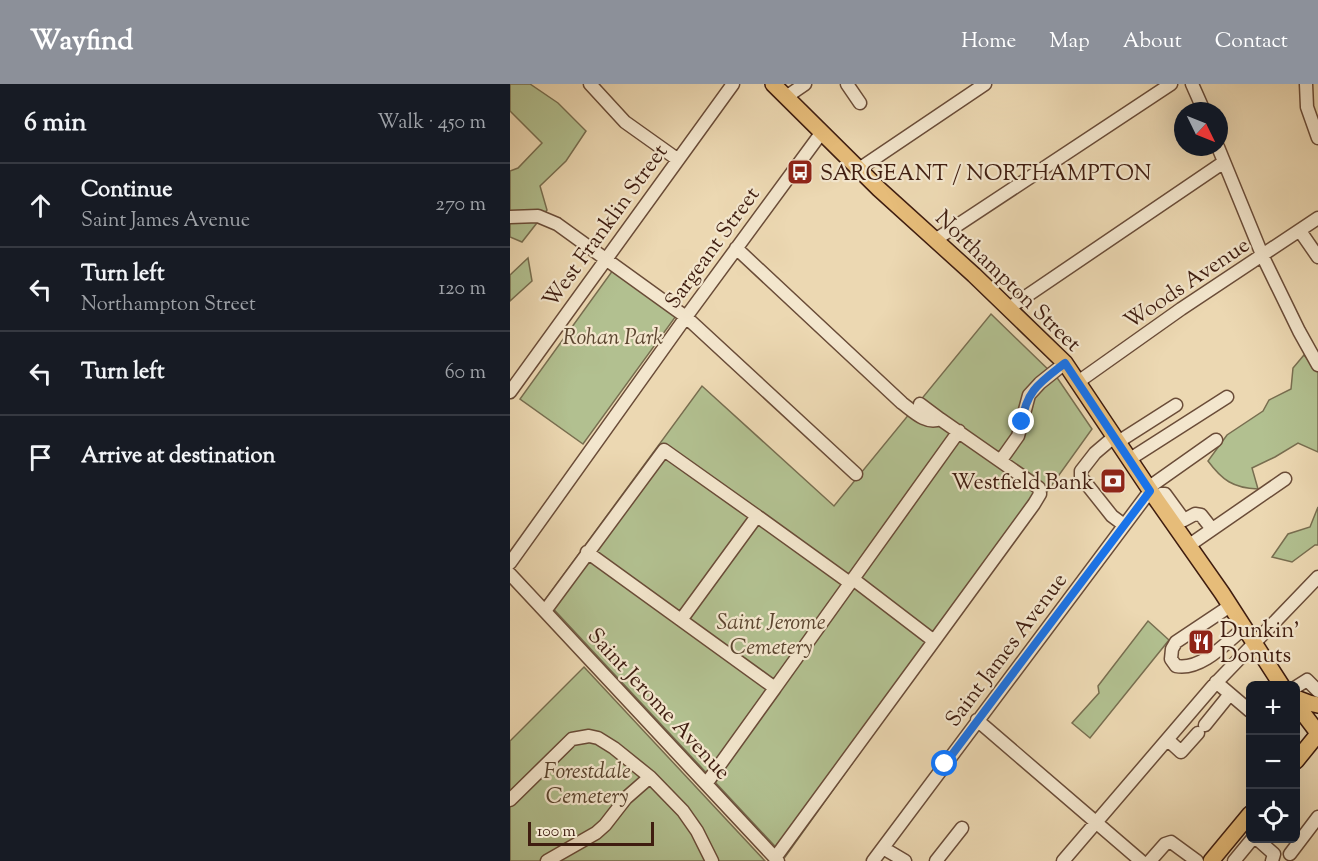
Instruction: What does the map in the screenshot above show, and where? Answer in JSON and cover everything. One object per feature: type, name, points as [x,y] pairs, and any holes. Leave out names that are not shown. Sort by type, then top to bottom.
[{"type":"main road","name":"Northampton Street","points":[[780,88],[859,169],[1065,363],[1279,681]]},
{"type":"main road","points":[[1300,700],[1318,705]]},
{"type":"main road","points":[[1300,709],[1318,733],[1300,756]]},
{"type":"main road","points":[[1224,858],[1246,825]]},
{"type":"street","points":[[590,84],[625,122],[677,159]]},
{"type":"street","name":"West Franklin Street","points":[[510,392],[733,84]]},
{"type":"street","points":[[780,88],[804,84]]},
{"type":"street","points":[[847,84],[860,103]]},
{"type":"street","points":[[859,169],[985,84]]},
{"type":"street","points":[[935,240],[1171,84]]},
{"type":"street","points":[[1192,84],[1200,102]]},
{"type":"street","points":[[1306,84],[1307,107],[1318,138]]},
{"type":"street","name":"Sargeant Street","points":[[510,563],[822,132]]},
{"type":"street","points":[[1222,156],[1263,256],[1318,365]]},
{"type":"street","points":[[1009,308],[1224,162]]},
{"type":"street","points":[[510,217],[533,215],[557,224],[686,317],[856,474]]},
{"type":"street","name":"Woods Avenue","points":[[1078,382],[1181,309],[1318,218]]},
{"type":"street","points":[[1300,231],[1318,256]]},
{"type":"street","points":[[736,248],[902,403],[926,420],[931,422],[940,419]]},
{"type":"street","points":[[1001,460],[1016,440],[1026,401],[1032,391],[1065,363]]},
{"type":"street","points":[[1130,459],[1227,397]]},
{"type":"street","points":[[776,860],[1040,494],[1038,487],[920,404]]},
{"type":"street","points":[[1124,525],[1112,516],[1081,477],[1081,471],[1088,462],[1117,439],[1176,405]]},
{"type":"street","points":[[706,784],[959,431]]},
{"type":"street","name":"Saint James Avenue","points":[[873,861],[1124,525],[1151,492],[1216,440]]},
{"type":"street","points":[[544,611],[664,450],[934,641]]},
{"type":"street","points":[[1188,546],[1285,479]]},
{"type":"street","points":[[1151,492],[1165,494],[1184,520],[1196,514],[1202,515],[1212,529]]},
{"type":"street","points":[[681,620],[757,516]]},
{"type":"street","points":[[587,552],[775,688]]},
{"type":"street","name":"Saint Jerome Avenue","points":[[510,574],[776,860]]},
{"type":"street","points":[[1063,861],[1216,682],[1318,577]]},
{"type":"street","points":[[1230,606],[1176,642],[1172,649],[1171,659],[1176,666],[1185,668],[1196,664],[1244,628]]},
{"type":"street","points":[[1300,684],[1307,680],[1318,691]]},
{"type":"street","points":[[1216,682],[1246,707]]},
{"type":"street","points":[[1168,740],[1181,752],[1230,694]]},
{"type":"street","points":[[977,720],[1141,861]]},
{"type":"street","points":[[510,800],[565,744],[579,736],[598,738],[650,777],[691,821],[712,861]]},
{"type":"street","points":[[547,861],[596,833],[626,798],[650,777]]},
{"type":"street","points":[[1290,854],[1318,817]]},
{"type":"street","points":[[936,861],[962,828]]},
{"type":"street","points":[[1150,861],[1165,844],[1171,842],[1197,861]]},
{"type":"street","points":[[1224,858],[1247,843]]},
{"type":"street","points":[[1261,843],[1274,854],[1272,861]]},
{"type":"street","points":[[883,848],[905,861]]},
{"type":"green space","points":[[510,84],[530,84],[558,103],[586,131],[566,161],[540,186],[547,210],[522,242],[510,237],[510,171],[518,168],[542,143],[510,111]]},
{"type":"green space","points":[[528,258],[532,281],[510,301],[510,275]]},
{"type":"green space","name":"Rohan Park","points":[[613,270],[676,316],[583,444],[520,399]]},
{"type":"green space","name":"Saint Jerome Cemetery","points":[[991,314],[1058,379],[1092,429],[785,857],[545,600],[702,386],[834,506]]},
{"type":"green space","points":[[1304,355],[1318,372],[1318,452],[1298,443],[1252,468],[1258,489],[1242,487],[1229,482],[1208,461],[1227,435],[1263,411],[1269,400],[1291,389],[1293,368]]},
{"type":"green space","points":[[1318,507],[1318,545],[1292,562],[1272,557],[1288,534],[1310,527]]},
{"type":"green space","points":[[1148,621],[1169,640],[1090,738],[1072,723],[1099,693],[1098,686]]},
{"type":"green space","name":"Forestdale Cemetery","points":[[584,667],[765,861],[510,861],[510,741]]},
{"type":"place","name":"SARGEANT / NORTHAMPTON","points":[[800,172]]},
{"type":"place","name":"Westfield Bank","points":[[1113,481]]},
{"type":"place","name":"Dunkin' Donuts","points":[[1201,642]]},
{"type":"route","points":[[945,764],[1150,491],[1065,363],[1032,391],[1026,401],[1022,422]]}]
